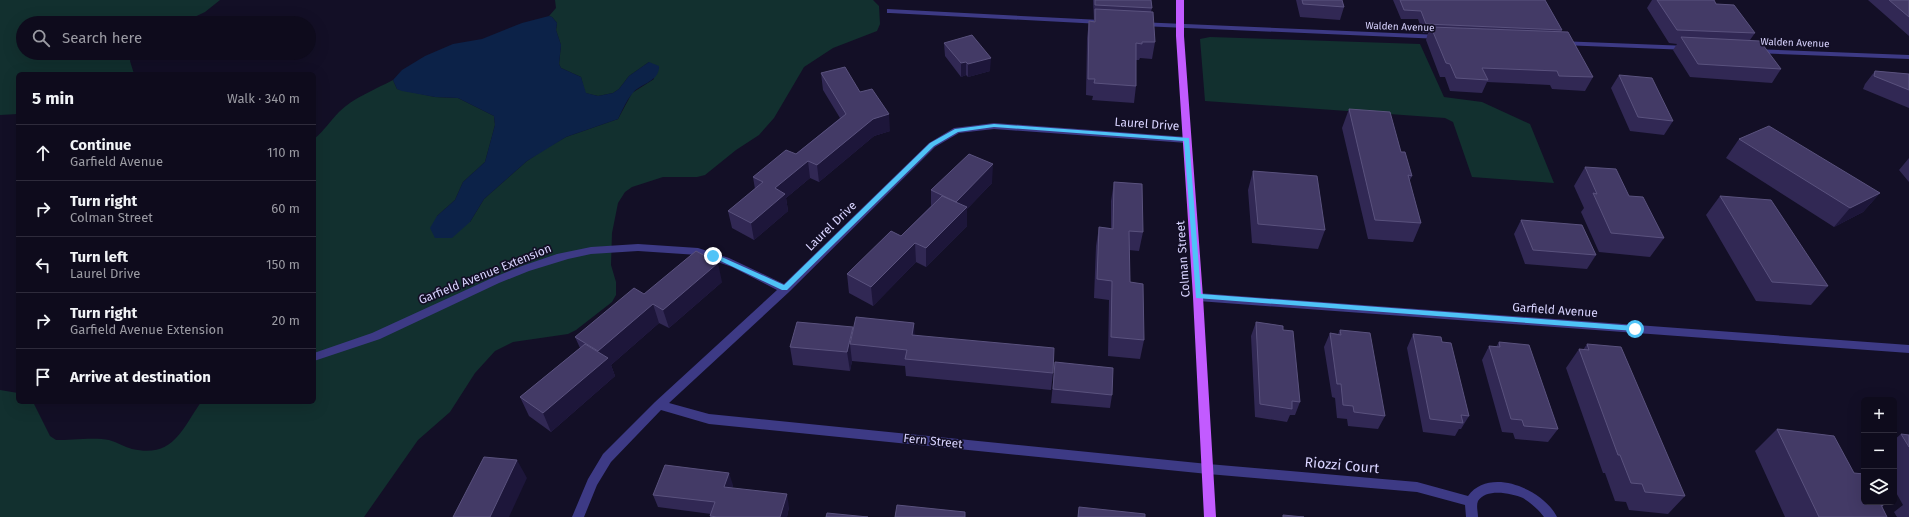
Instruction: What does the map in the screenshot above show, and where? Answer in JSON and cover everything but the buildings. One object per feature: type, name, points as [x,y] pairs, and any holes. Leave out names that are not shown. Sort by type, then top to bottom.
[{"type":"main road","name":"Colman Street","points":[[1180,0],[1180,26],[1198,297],[1210,517]]},
{"type":"street","points":[[890,11],[1106,22]]},
{"type":"street","name":"Walden Avenue","points":[[1130,24],[1448,38]]},
{"type":"street","points":[[1551,42],[1694,48]]},
{"type":"street","name":"Walden Avenue","points":[[1750,50],[1909,57]]},
{"type":"street","name":"Laurel Drive","points":[[578,517],[592,483],[607,458],[659,405],[784,289],[932,145],[957,130],[994,126],[1187,140]]},
{"type":"street","name":"Garfield Avenue Extension","points":[[316,356],[358,343],[470,291],[518,272],[557,258],[585,252],[638,248],[695,251],[737,266],[784,289]]},
{"type":"street","name":"Garfield Avenue","points":[[1198,297],[1909,349]]},
{"type":"street","name":"Fern Street","points":[[659,405],[709,419],[1208,469]]},
{"type":"street","name":"Riozzi Court","points":[[1208,469],[1417,487],[1472,502]]},
{"type":"street","points":[[1472,517],[1472,502],[1478,494],[1487,489],[1499,487],[1525,493],[1537,501],[1551,517]]},
{"type":"green space","points":[[0,0],[220,0],[205,12],[197,16],[16,16],[16,60],[130,60],[133,72],[16,72],[16,114],[0,115]]},
{"type":"green space","points":[[555,0],[873,0],[879,6],[880,24],[877,31],[833,48],[804,67],[774,118],[759,135],[736,150],[705,175],[697,177],[663,177],[632,187],[625,192],[618,203],[612,233],[611,265],[616,282],[616,295],[612,302],[576,330],[568,334],[513,342],[495,351],[475,373],[450,412],[418,440],[364,517],[0,517],[0,390],[16,393],[16,404],[34,404],[50,436],[56,440],[104,439],[132,449],[146,451],[157,450],[167,446],[174,440],[200,404],[316,404],[316,137],[339,112],[351,102],[393,80],[397,89],[435,97],[458,98],[494,116],[495,125],[485,162],[463,182],[455,200],[437,216],[470,222],[484,199],[527,161],[566,137],[618,119],[632,93],[654,79],[649,62],[629,76],[619,89],[613,93],[598,96],[585,93],[581,77],[561,68],[559,64],[561,45],[556,30],[557,23],[552,17],[549,16],[556,8]]},
{"type":"green space","points":[[1210,37],[1420,44],[1444,97],[1482,102],[1530,124],[1554,183],[1472,177],[1453,122],[1445,118],[1205,101],[1200,39]]},
{"type":"water","points":[[549,16],[552,17],[557,23],[556,30],[561,45],[559,64],[561,68],[581,77],[586,93],[598,96],[613,93],[619,89],[629,76],[649,62],[659,66],[656,76],[632,94],[618,119],[566,137],[527,161],[484,199],[470,222],[452,238],[435,238],[430,228],[437,216],[455,200],[463,182],[485,162],[495,125],[494,116],[458,98],[435,97],[402,91],[397,89],[393,80],[402,70],[425,56],[453,44],[482,39],[522,23]]},
{"type":"route","points":[[713,256],[784,289],[932,145],[957,130],[994,126],[1187,140],[1198,297],[1635,329]]}]
